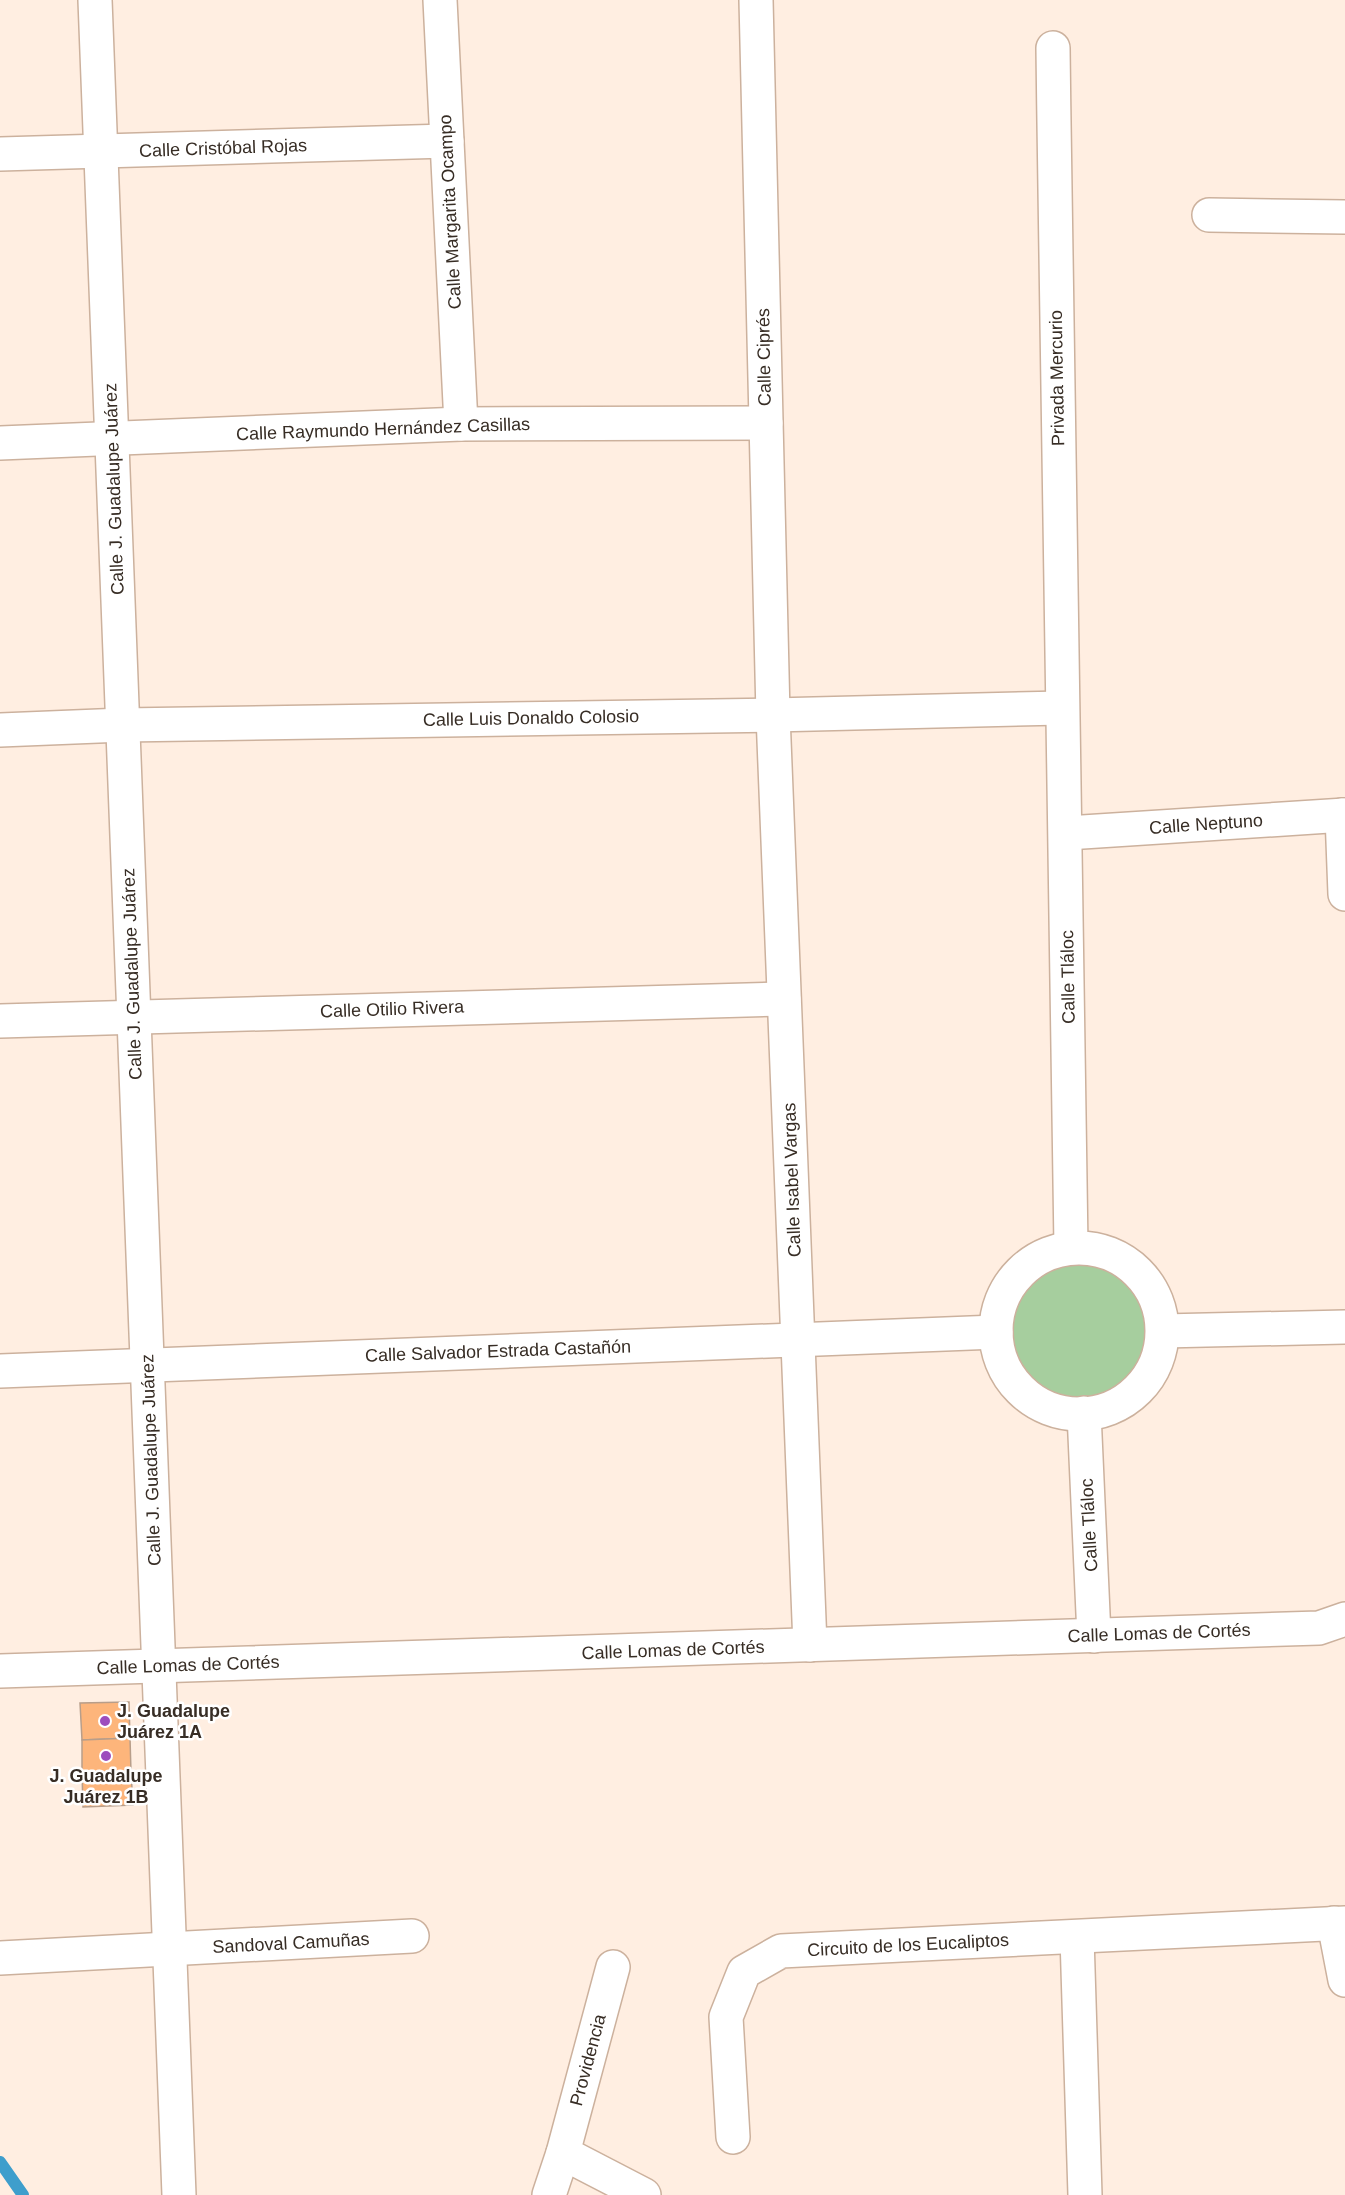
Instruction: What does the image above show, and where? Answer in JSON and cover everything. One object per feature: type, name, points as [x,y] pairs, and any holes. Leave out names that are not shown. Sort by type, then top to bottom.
[{"type":"street","name":"Calle J. Guadalupe Juárez","points":[[95,0],[179,2195]]},
{"type":"street","name":"Calle Margarita Ocampo","points":[[440,0],[461,424]]},
{"type":"street","name":"Calle Ciprés","points":[[756,0],[773,715]]},
{"type":"street","name":"Privada Mercurio","points":[[1053,48],[1062,708]]},
{"type":"street","name":"Calle Cristóbal Rojas","points":[[0,154],[447,141]]},
{"type":"street","points":[[1209,215],[1345,217]]},
{"type":"street","name":"Calle Raymundo Hernández Casillas","points":[[0,443],[461,424],[766,423]]},
{"type":"street","name":"Calle Luis Donaldo Colosio","points":[[0,730],[123,725],[1062,708]]},
{"type":"street","name":"Calle Tláloc","points":[[1062,708],[1067,833],[1071,1248]]},
{"type":"street","name":"Calle Isabel Vargas","points":[[773,715],[810,1645]]},
{"type":"street","points":[[1344,815],[1345,894]]},
{"type":"street","name":"Calle Neptuno","points":[[1067,833],[1344,815]]},
{"type":"street","name":"Calle Otilio Rivera","points":[[0,1021],[784,999]]},
{"type":"street","points":[[1071,1248],[1098,1250],[1124,1261],[1145,1279],[1158,1304],[1163,1331],[1158,1359],[1145,1383],[1124,1401],[1099,1412],[1072,1415],[1045,1408],[1022,1393],[1005,1371],[996,1345],[996,1318],[1004,1292],[1021,1270],[1044,1255],[1071,1248]]},
{"type":"street","points":[[1163,1331],[1345,1327]]},
{"type":"street","name":"Calle Salvador Estrada Castañón","points":[[0,1371],[996,1332]]},
{"type":"street","name":"Calle Tláloc","points":[[1084,1413],[1094,1636]]},
{"type":"street","name":"Calle Lomas de Cortés","points":[[0,1671],[1319,1628],[1345,1618]]},
{"type":"street","points":[[1340,1923],[1345,1980]]},
{"type":"street","name":"Circuito de los Eucaliptos","points":[[733,2137],[726,2017],[744,1972],[781,1951],[1340,1923]]},
{"type":"street","name":"Sandoval Camuñas","points":[[0,1958],[412,1936]]},
{"type":"street","points":[[1077,1937],[1085,2195]]},
{"type":"street","name":"Providencia","points":[[549,2195],[563,2152],[613,1967]]},
{"type":"street","points":[[563,2152],[644,2195]]},
{"type":"green space","points":[[1081,1263],[1107,1268],[1130,1283],[1145,1306],[1150,1332],[1145,1358],[1130,1381],[1107,1396],[1081,1401],[1055,1396],[1032,1381],[1017,1358],[1012,1332],[1017,1306],[1032,1283],[1055,1268]]},
{"type":"building","name":"J. Guadalupe Juárez 1A","points":[[129,1702],[130,1738],[82,1740],[80,1703]]},
{"type":"building","name":"J. Guadalupe Juárez 1B","points":[[130,1738],[131,1772],[82,1773],[82,1740]]},
{"type":"building","points":[[131,1772],[133,1805],[83,1807],[82,1773]]},
{"type":"waterway","points":[[0,2162],[23,2195]]},
{"type":"place","name":"J. Guadalupe Juárez 1A","points":[[105,1721]]},
{"type":"place","name":"J. Guadalupe Juárez 1B","points":[[106,1756]]}]
